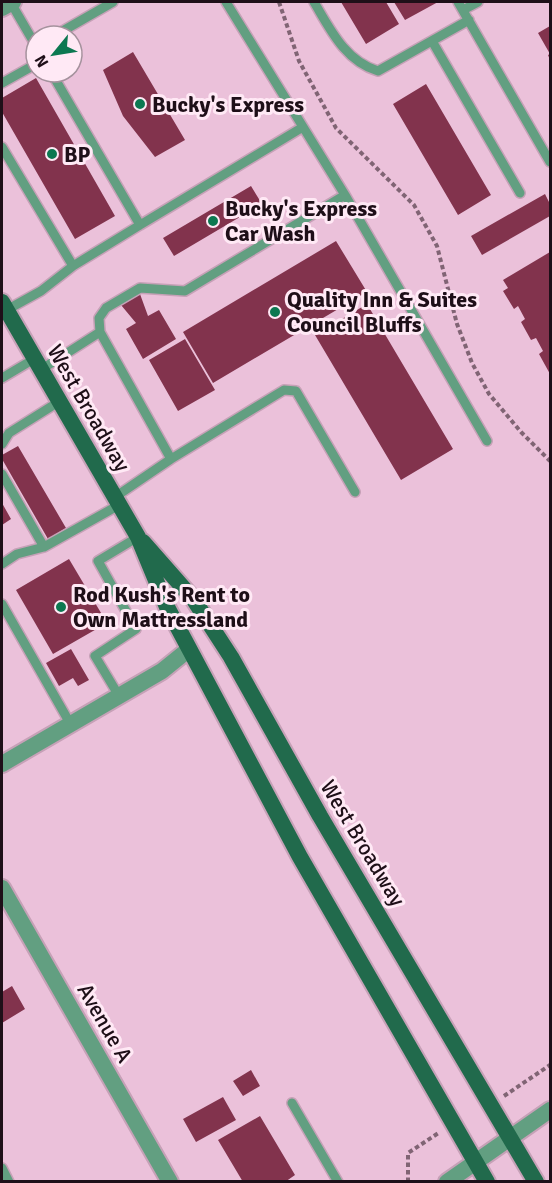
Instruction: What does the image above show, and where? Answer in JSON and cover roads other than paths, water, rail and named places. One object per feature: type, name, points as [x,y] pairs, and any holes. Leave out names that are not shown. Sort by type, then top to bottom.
[{"type":"main road","name":"West Broadway","points":[[3,308],[60,401],[138,537],[160,594],[188,650],[345,938],[487,1182]]},
{"type":"main road","name":"West Broadway","points":[[138,537],[178,579],[218,637],[320,816],[536,1182]]},
{"type":"street","points":[[2,764],[162,671],[188,650]]},
{"type":"street","name":"Avenue A","points":[[2,888],[170,1182]]},
{"type":"street","points":[[447,1182],[550,1110]]},
{"type":"lane","points":[[75,24],[113,2]]},
{"type":"lane","points":[[226,2],[345,195],[487,441]]},
{"type":"lane","points":[[314,2],[336,39],[351,57],[366,67],[378,71],[469,20]]},
{"type":"lane","points":[[478,2],[461,6],[550,162]]},
{"type":"lane","points":[[9,4],[24,27]]},
{"type":"lane","points":[[432,41],[520,193]]},
{"type":"lane","points":[[2,83],[24,71]]},
{"type":"lane","points":[[58,84],[140,225]]},
{"type":"lane","points":[[3,308],[41,291],[73,266],[303,127]]},
{"type":"lane","points":[[2,147],[73,266]]},
{"type":"lane","points":[[171,459],[100,332],[99,318],[106,308],[140,288],[185,291],[345,195]]},
{"type":"lane","points":[[2,378],[38,364],[100,332]]},
{"type":"lane","points":[[2,564],[17,554],[44,547],[117,501],[171,459],[284,390],[296,391],[355,492]]},
{"type":"lane","points":[[2,444],[5,432],[60,401]]},
{"type":"lane","points":[[2,474],[44,547]]},
{"type":"lane","points":[[119,696],[95,656],[136,629],[98,561],[138,537]]},
{"type":"lane","points":[[2,604],[70,725]]},
{"type":"lane","points":[[292,1103],[338,1182]]},
{"type":"lane","points":[[2,1168],[9,1182]]},
{"type":"place","name":"Bucky's Express","points":[[140,104]]},
{"type":"place","name":"BP","points":[[52,154]]},
{"type":"place","name":"Bucky's Express Car Wash","points":[[213,221]]},
{"type":"place","name":"Quality Inn & Suites Council Bluffs","points":[[275,312]]},
{"type":"place","name":"Rod Kush's Rent to Own Mattressland","points":[[61,607]]}]
